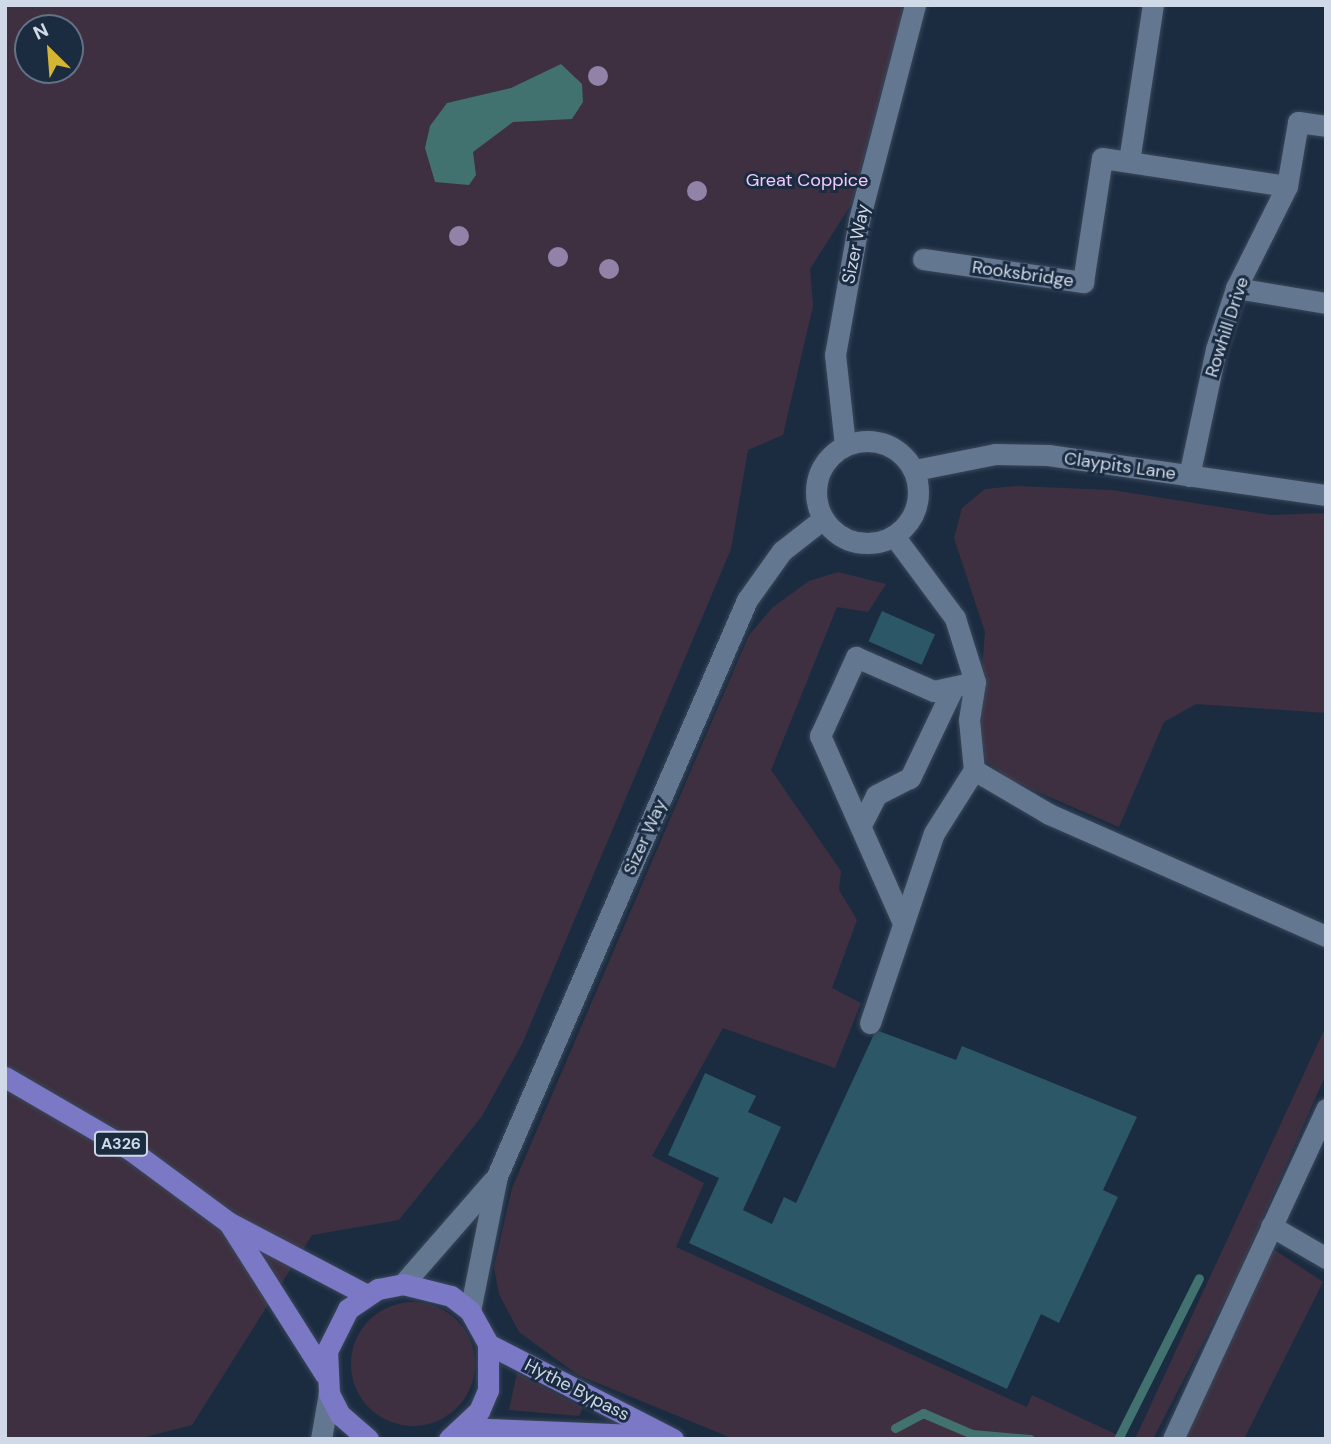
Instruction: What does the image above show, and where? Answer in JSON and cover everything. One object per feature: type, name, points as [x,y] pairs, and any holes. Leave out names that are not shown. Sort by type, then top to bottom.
[{"type":"main road","name":"A326","points":[[5,1077],[132,1151],[228,1222],[367,1295]]},
{"type":"main road","name":"A326","points":[[228,1222],[327,1384]]},
{"type":"main road","points":[[368,1439],[340,1415],[327,1384],[334,1328],[367,1295],[403,1284],[428,1286],[470,1311],[488,1344],[488,1390],[456,1434]]},
{"type":"main road","name":"Hythe Bypass","points":[[488,1344],[670,1437]]},
{"type":"main road","name":"Hythe Bypass","points":[[456,1434],[670,1437]]},
{"type":"street","name":"Sizer Way","points":[[845,445],[835,355],[859,220],[915,5]]},
{"type":"street","points":[[1153,5],[1129,161],[1287,186]]},
{"type":"street","name":"Rowhill Drive","points":[[1189,476],[1236,288],[1287,186],[1298,122],[1326,126]]},
{"type":"street","name":"Rooksbridge","points":[[923,259],[1083,282],[1102,158],[1129,161]]},
{"type":"street","points":[[1236,288],[1326,303]]},
{"type":"street","points":[[877,441],[906,456],[915,470],[919,499],[894,536],[847,540],[823,519],[816,494],[820,469],[845,445],[877,441]]},
{"type":"street","name":"Claypits Lane","points":[[915,470],[995,454],[1048,455],[1326,495]]},
{"type":"street","name":"Sizer Way","points":[[470,1311],[497,1176],[747,600],[782,551],[823,519]]},
{"type":"street","points":[[870,1023],[934,833],[974,771],[969,720],[975,682],[955,618],[894,536]]},
{"type":"street","points":[[903,923],[862,824],[820,736],[856,657],[934,691],[975,682]]},
{"type":"street","points":[[862,824],[876,794],[910,779],[953,688]]},
{"type":"street","points":[[974,771],[1048,814],[1326,936]]},
{"type":"street","points":[[1172,1439],[1324,1115]]},
{"type":"street","name":"Sizer Way","points":[[403,1284],[497,1176]]},
{"type":"street","points":[[1271,1226],[1326,1258]]},
{"type":"street","points":[[321,1439],[327,1384]]},
{"type":"green space","name":"Great Coppice","points":[[5,5],[905,5],[852,203],[810,269],[813,306],[783,435],[748,450],[731,549],[522,1044],[482,1116],[399,1220],[312,1235],[192,1425],[138,1439],[5,1439]]},
{"type":"green space","points":[[1015,486],[1112,490],[1271,515],[1326,513],[1326,713],[1196,704],[1164,722],[1119,827],[1010,780],[985,760],[978,715],[985,632],[954,538],[962,508],[985,489]]},
{"type":"green space","points":[[838,572],[886,584],[868,612],[837,607],[771,770],[841,871],[839,890],[857,920],[832,988],[861,1003],[835,1068],[723,1028],[652,1156],[704,1183],[676,1247],[1027,1407],[1032,1395],[1126,1439],[734,1439],[578,1375],[519,1332],[499,1294],[494,1267],[512,1188],[749,635],[773,607],[809,581]]},
{"type":"green space","points":[[1326,1026],[1326,1074],[1236,1279],[1153,1439],[1135,1439]]},
{"type":"green space","points":[[1273,1249],[1323,1282],[1244,1439],[1182,1439]]},
{"type":"green space","points":[[413,1302],[437,1307],[457,1320],[470,1340],[475,1364],[470,1388],[457,1408],[437,1421],[413,1426],[389,1421],[369,1408],[356,1388],[351,1364],[356,1340],[369,1320],[389,1307]]},
{"type":"green space","points":[[517,1373],[583,1408],[579,1416],[509,1410]]},
{"type":"shaded area","points":[[561,64],[582,84],[583,102],[572,119],[513,122],[473,152],[476,175],[469,185],[435,182],[425,148],[430,126],[447,103],[511,88]]},
{"type":"building","points":[[882,611],[935,635],[922,665],[869,641]]},
{"type":"building","points":[[876,1030],[956,1060],[962,1046],[1137,1117],[1103,1190],[1118,1197],[1059,1323],[1041,1314],[1007,1389],[689,1243],[719,1178],[668,1155],[705,1073],[756,1096],[748,1112],[781,1127],[743,1210],[772,1224],[784,1197],[796,1203]]},
{"type":"waterway","points":[[1118,1439],[1199,1278]]},
{"type":"waterway","points":[[895,1428],[923,1413],[972,1434],[1030,1439]]}]
